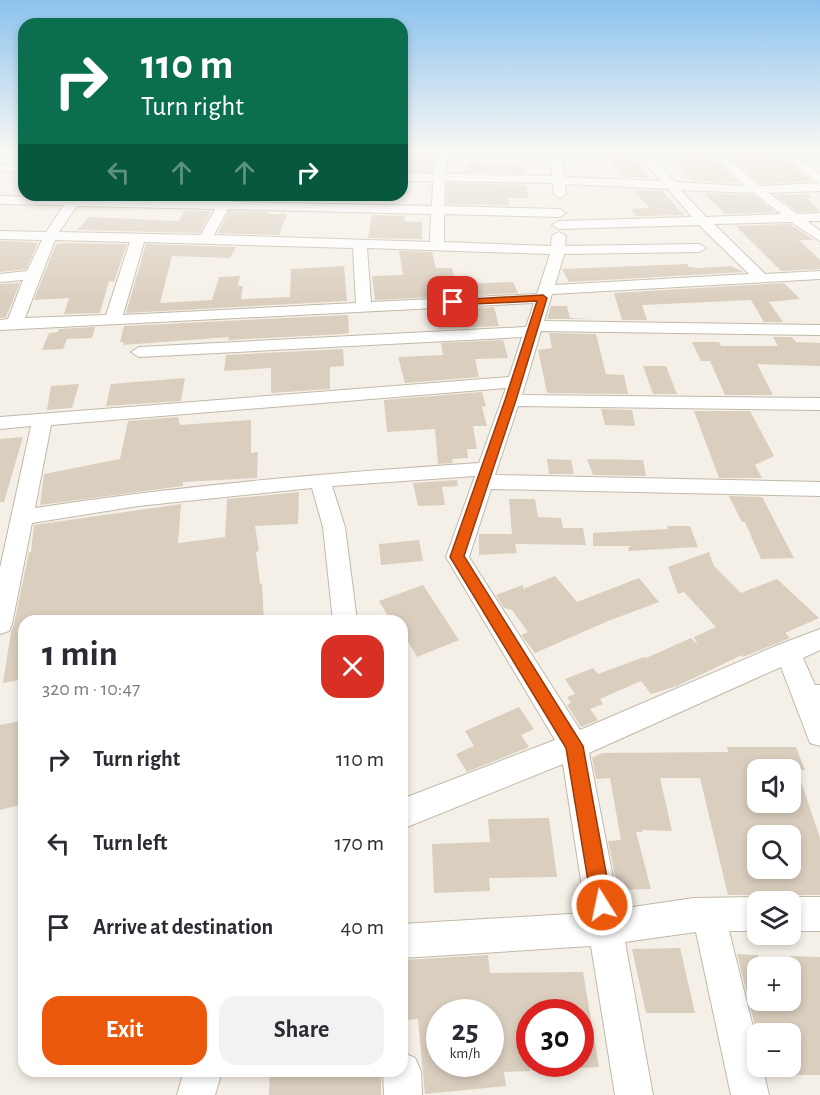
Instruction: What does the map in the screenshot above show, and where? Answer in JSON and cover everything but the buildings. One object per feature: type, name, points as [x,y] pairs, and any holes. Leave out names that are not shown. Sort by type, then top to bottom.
[{"type":"street","points":[[73,202],[51,235],[7,324],[364,307],[820,274]]},
{"type":"street","points":[[205,239],[225,202]]},
{"type":"street","points":[[328,243],[332,202]]},
{"type":"street","points":[[349,202],[560,219],[797,220],[820,217]]},
{"type":"street","points":[[437,247],[440,202]]},
{"type":"street","points":[[560,202],[558,250],[511,400],[457,557],[574,746],[634,1095]]},
{"type":"street","points":[[686,202],[762,279]]},
{"type":"street","points":[[773,202],[820,237]]},
{"type":"street","points":[[0,235],[558,250],[699,248]]},
{"type":"street","points":[[113,320],[138,238]]},
{"type":"street","points":[[360,244],[364,307]]},
{"type":"street","points":[[0,278],[32,275]]},
{"type":"street","points":[[139,352],[533,329],[820,330]]},
{"type":"street","points":[[0,423],[516,382]]},
{"type":"street","points":[[511,400],[820,404]]},
{"type":"street","points":[[0,624],[42,421]]},
{"type":"street","points":[[23,517],[138,499],[320,480],[484,475],[820,489]]},
{"type":"street","points":[[320,480],[334,527],[344,615]]},
{"type":"street","points":[[408,812],[574,746],[787,651],[820,639]]},
{"type":"street","points":[[787,651],[814,696],[820,734]]},
{"type":"street","points":[[801,914],[820,914]]},
{"type":"street","points":[[408,941],[606,928],[694,915],[747,915]]},
{"type":"street","points":[[709,915],[750,1095]]},
{"type":"street","points":[[196,1095],[201,1077]]},
{"type":"street","points":[[402,1077],[403,1095]]},
{"type":"route","points":[[453,302],[543,298],[457,557],[574,746],[602,905]]}]
